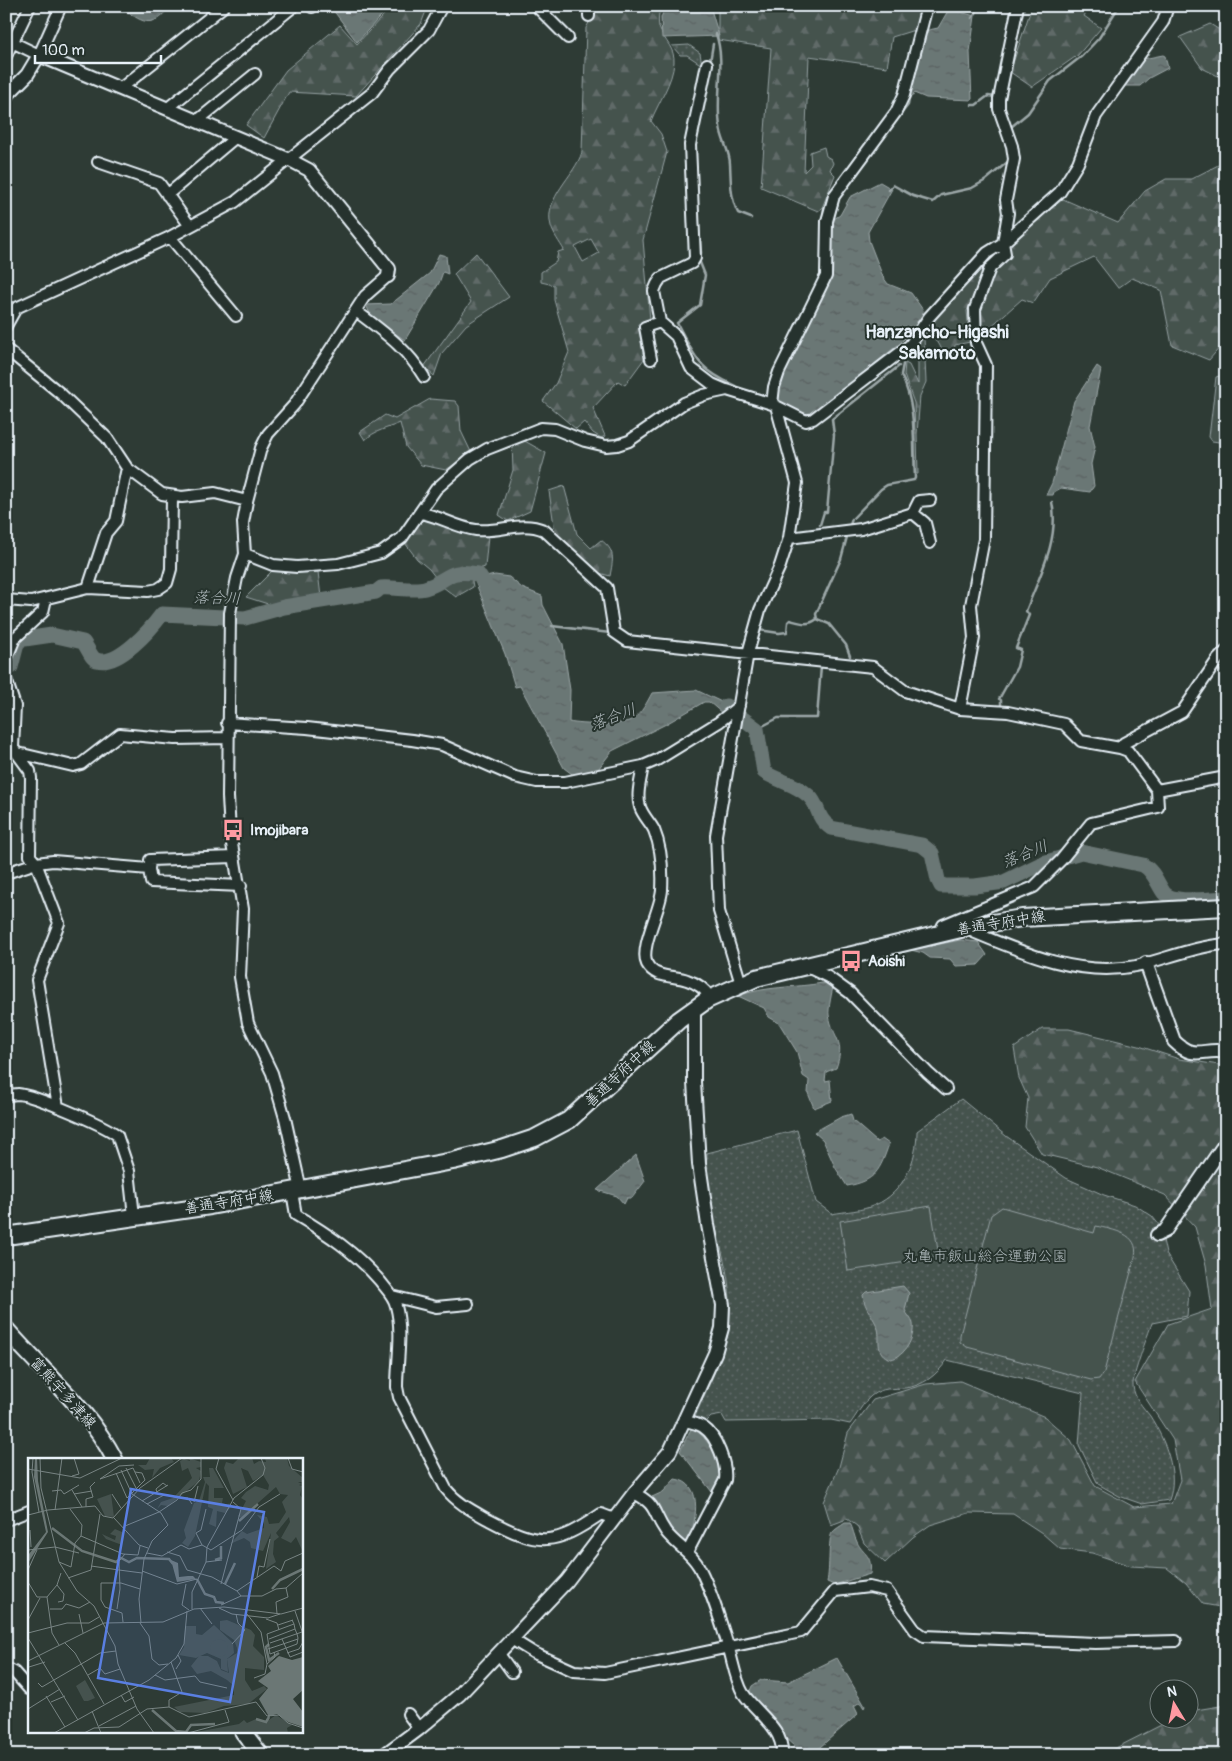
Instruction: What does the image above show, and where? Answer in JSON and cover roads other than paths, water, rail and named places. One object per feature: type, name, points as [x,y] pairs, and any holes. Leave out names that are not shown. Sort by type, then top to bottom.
[{"type":"main road","name":"善通寺府中線","points":[[6,1236],[210,1206],[470,1158],[502,1150],[554,1129],[590,1103],[648,1047],[694,1008],[741,984],[805,966],[939,934],[968,925],[1050,915],[1226,907]]},
{"type":"main road","name":"富熊宇多津線","points":[[6,1329],[88,1418],[104,1439],[114,1458]]},
{"type":"main road","points":[[245,1734],[261,1755]]},
{"type":"street","points":[[6,56],[14,43],[30,6]]},
{"type":"street","points":[[6,96],[27,75],[40,55],[61,6]]},
{"type":"street","points":[[120,89],[224,6]]},
{"type":"street","points":[[168,108],[294,6]]},
{"type":"street","points":[[536,6],[568,38]]},
{"type":"street","points":[[741,984],[719,912],[716,835],[735,713],[748,653],[760,610],[780,566],[789,538],[797,483],[774,405],[774,386],[826,276],[827,221],[834,196],[896,112],[904,95],[927,6]]},
{"type":"street","points":[[960,709],[974,638],[971,606],[984,539],[986,365],[976,343],[975,309],[990,268],[1005,254],[1003,243],[1008,213],[1006,200],[1014,159],[1012,146],[999,109],[999,99],[1018,6]]},
{"type":"street","points":[[706,64],[690,145],[697,252],[692,264],[661,278],[657,284],[654,291],[660,322],[676,336],[691,368],[712,384],[774,405],[806,422],[813,419],[910,344],[929,316],[987,253],[1003,243],[1060,192],[1078,163],[1096,116],[1163,22],[1168,6]]},
{"type":"street","points":[[6,326],[16,308],[170,237],[234,202],[290,160],[372,93],[390,69],[429,30],[445,7]]},
{"type":"street","points":[[6,34],[14,43],[40,55],[290,160],[309,170],[388,269],[388,276],[365,296],[294,405],[268,434],[261,448],[247,501],[243,523],[245,554],[237,578],[228,629],[227,738],[230,832],[243,908],[240,977],[248,1023],[272,1073],[285,1118],[296,1191],[296,1214],[327,1232],[366,1264],[392,1296],[396,1305],[399,1326],[397,1387],[400,1397],[446,1489],[462,1506],[516,1534],[531,1539],[549,1540],[565,1536],[601,1514],[614,1519]]},
{"type":"street","points":[[197,121],[255,74]]},
{"type":"street","points":[[167,195],[236,137]]},
{"type":"street","points":[[98,162],[159,183],[190,226]]},
{"type":"street","points":[[170,237],[236,316]]},
{"type":"street","points":[[356,311],[401,345],[414,360],[424,377]]},
{"type":"street","points":[[651,360],[645,327],[660,322]]},
{"type":"street","points":[[6,349],[61,394],[107,438],[127,468],[162,494],[172,498],[215,493],[247,501]]},
{"type":"street","points":[[245,554],[285,567],[338,564],[381,553],[402,538],[421,513],[423,505],[436,489],[470,459],[487,449],[541,428],[555,429],[585,441],[606,446],[618,444],[629,441],[684,403],[704,394],[727,390]]},
{"type":"street","points":[[88,588],[106,532],[116,521],[127,468]]},
{"type":"street","points":[[6,600],[31,602],[88,588],[148,591],[158,589],[167,583],[171,569],[172,498]]},
{"type":"street","points":[[789,538],[861,529],[913,513],[919,501],[930,500]]},
{"type":"street","points":[[421,513],[433,515],[476,530],[526,525],[534,525],[544,530],[607,588],[614,632],[627,642],[873,667],[905,691],[960,709],[1008,712],[1064,724],[1081,741],[1128,751],[1157,790],[1158,807],[1091,823],[1034,887],[943,925],[939,934]]},
{"type":"street","points":[[913,513],[925,523],[930,543]]},
{"type":"street","points":[[6,660],[15,638],[43,612],[46,599]]},
{"type":"street","points":[[1120,748],[1124,743],[1182,712],[1218,658],[1226,651]]},
{"type":"street","points":[[6,679],[15,706],[12,749],[30,771],[31,778],[30,856],[36,863],[59,923],[37,980],[58,1107]]},
{"type":"street","points":[[227,723],[307,728],[442,745],[515,777],[538,782],[565,782],[643,766],[670,753],[735,713]]},
{"type":"street","points":[[12,749],[72,766],[81,764],[120,734],[175,739],[227,738]]},
{"type":"street","points":[[643,766],[639,800],[641,809],[657,840],[662,871],[660,903],[646,949],[646,962],[655,972],[662,976],[680,977],[697,984],[711,998]]},
{"type":"street","points":[[1157,790],[1226,777]]},
{"type":"street","points":[[234,857],[150,860],[151,882],[240,886]]},
{"type":"street","points":[[6,873],[36,863],[53,860],[149,869]]},
{"type":"street","points":[[968,925],[1021,951],[1084,968],[1110,970],[1226,944]]},
{"type":"street","points":[[1146,963],[1174,1041],[1182,1049],[1193,1054],[1226,1052]]},
{"type":"street","points":[[805,966],[828,977],[850,993],[921,1067],[946,1089]]},
{"type":"street","points":[[384,1755],[419,1729],[465,1690],[567,1581],[634,1493],[670,1451],[715,1353],[723,1317],[722,1294],[708,1225],[699,1164],[694,1082],[694,1008]]},
{"type":"street","points":[[6,1096],[18,1094],[58,1107],[98,1124],[118,1135],[129,1171],[134,1216]]},
{"type":"street","points":[[1157,1235],[1165,1231],[1226,1142]]},
{"type":"street","points":[[392,1296],[436,1307],[468,1304]]},
{"type":"street","points":[[684,1420],[703,1427],[711,1436],[726,1472],[724,1480],[688,1551]]},
{"type":"street","points":[[634,1493],[649,1500],[660,1524],[672,1540],[688,1551],[699,1567],[742,1692],[779,1736],[783,1746],[782,1755]]},
{"type":"street","points":[[6,1520],[28,1511]]},
{"type":"street","points":[[513,1640],[534,1653],[574,1671],[605,1673],[801,1632],[835,1591],[869,1587],[887,1591],[915,1630],[924,1636],[1095,1644],[1176,1641]]},
{"type":"street","points":[[499,1654],[512,1672]]},
{"type":"street","points":[[6,1668],[14,1672],[28,1688]]},
{"type":"street","points":[[408,1714],[419,1729]]},
{"type":"water","points":[[120,6],[170,6],[158,19],[146,21],[140,20]]},
{"type":"water","points":[[330,6],[390,6],[357,42]]},
{"type":"water","points":[[665,6],[710,6],[719,36],[662,38],[661,18]]},
{"type":"water","points":[[949,9],[975,16],[970,52],[972,100],[926,98],[914,93],[913,96],[908,95],[924,31],[938,28]]},
{"type":"water","points":[[1165,56],[1168,68],[1149,78],[1140,86],[1123,86],[1143,59]]},
{"type":"water","points":[[880,182],[892,189],[868,232],[869,241],[883,277],[888,284],[911,293],[923,310],[922,321],[917,321],[918,325],[899,344],[816,411],[807,414],[803,413],[779,402],[779,388],[788,360],[817,306],[825,275],[831,221],[840,215],[850,197]]},
{"type":"water","points":[[439,254],[446,256],[448,274],[443,272],[439,283],[405,340],[372,318],[366,305],[391,304],[430,273]]},
{"type":"water","points":[[1097,366],[1101,369],[1090,426],[1095,447],[1091,464],[1094,486],[1090,492],[1061,488],[1054,492],[1053,495],[1046,495],[1052,483],[1074,401]]},
{"type":"water","points":[[479,573],[486,577],[495,575],[509,577],[522,588],[542,596],[543,605],[563,644],[570,690],[569,722],[602,724],[628,721],[639,714],[652,693],[696,690],[730,706],[723,714],[709,702],[704,702],[666,724],[612,751],[595,773],[576,777],[564,768],[520,686],[515,687],[505,654],[474,579]]},
{"type":"water","points":[[960,940],[978,942],[987,955],[978,965],[956,966],[950,959],[930,958],[923,953],[911,950]]},
{"type":"water","points":[[823,983],[834,984],[829,1015],[840,1051],[836,1068],[826,1072],[825,1081],[830,1080],[832,1101],[814,1108],[808,1093],[809,1080],[803,1076],[797,1052],[779,1023],[769,1017],[764,1008],[738,996],[769,989]]},
{"type":"water","points":[[851,1114],[853,1121],[877,1142],[882,1139],[889,1144],[876,1173],[865,1181],[847,1186],[835,1167],[823,1140],[814,1132],[841,1117]]},
{"type":"water","points":[[636,1155],[645,1181],[632,1198],[627,1198],[624,1204],[617,1196],[597,1190]]},
{"type":"water","points":[[903,1286],[909,1293],[905,1310],[912,1320],[913,1329],[908,1346],[900,1355],[891,1359],[882,1354],[880,1350],[878,1329],[865,1304],[863,1295],[866,1292]]},
{"type":"water","points":[[691,1429],[706,1440],[715,1454],[720,1468],[721,1476],[712,1492],[680,1451]]},
{"type":"water","points":[[675,1479],[685,1482],[691,1488],[695,1497],[695,1517],[687,1545],[666,1524],[652,1497],[663,1492]]},
{"type":"water","points":[[845,1523],[850,1523],[859,1546],[869,1559],[870,1574],[834,1585],[827,1582],[831,1536],[833,1532]]},
{"type":"water","points":[[837,1658],[865,1706],[864,1708],[860,1702],[854,1706],[858,1714],[812,1754],[804,1752],[786,1739],[749,1693],[752,1686],[761,1680],[788,1682]]},
{"type":"waterway","points":[[972,18],[976,13],[976,6]]},
{"type":"waterway","points":[[1011,127],[1028,113],[1050,81],[1082,56],[1099,38],[1119,6]]},
{"type":"waterway","points":[[716,34],[720,56],[719,114],[721,131],[730,159],[732,195],[738,213],[751,218]]},
{"type":"waterway","points":[[710,62],[713,44]]},
{"type":"waterway","points":[[888,131],[908,105],[910,94]]},
{"type":"waterway","points":[[972,105],[976,105],[988,96],[996,97]]},
{"type":"waterway","points":[[835,187],[859,153]]},
{"type":"waterway","points":[[889,190],[893,185],[913,196],[933,202],[941,195],[972,188],[986,180],[1010,160]]},
{"type":"waterway","points":[[823,219],[824,208],[829,196]]},
{"type":"waterway","points":[[698,216],[701,253],[699,260],[705,275],[700,305],[677,323],[689,346],[705,368],[722,380],[735,386]]},
{"type":"waterway","points":[[849,528],[852,519],[881,489],[887,485],[914,480],[915,478],[912,412],[910,399],[901,375],[903,364]]},
{"type":"waterway","points":[[820,525],[824,512],[827,512],[834,435],[832,419],[899,366]]},
{"type":"waterway","points":[[1001,708],[1001,700],[999,699],[1017,667],[1021,650],[1016,648],[1029,615],[1026,611],[1051,544],[1054,516],[1052,502]]},
{"type":"waterway","points":[[847,537],[841,559],[816,614],[817,619],[829,624],[846,645],[850,656]]},
{"type":"waterway","name":"落合川","points":[[6,670],[11,667],[18,640],[52,635],[83,642],[97,660],[105,661],[114,658],[142,637],[162,614],[245,618],[284,607],[376,592],[381,588],[425,588],[448,576],[459,573],[478,574],[489,591]]},
{"type":"waterway","points":[[759,630],[779,633],[787,632],[790,620],[807,623],[817,619]]},
{"type":"waterway","points":[[552,626],[610,633]]},
{"type":"waterway","points":[[757,729],[778,718],[817,718],[821,666]]},
{"type":"waterway","points":[[1216,667],[1226,676]]},
{"type":"waterway","name":"落合川","points":[[726,706],[757,729],[764,772],[798,788],[809,796],[826,824],[831,828],[922,845],[932,853],[941,886],[975,886],[1004,882],[1043,863],[1081,852],[1143,865],[1150,870],[1164,893],[1176,899],[1226,898]]},
{"type":"waterway","points":[[1063,719],[1069,720],[1072,725]]},
{"type":"waterway","points":[[1110,743],[1122,739]]},
{"type":"place","name":"Imojibara","points":[[233,830]]},
{"type":"place","name":"Aoishi","points":[[851,961]]},
{"type":"district","name":"Hanzancho-Higashi Sakamoto","points":[[937,342]]},
{"type":"park label","name":"丸亀市飯山総合運動公園","points":[[985,1256]]}]
